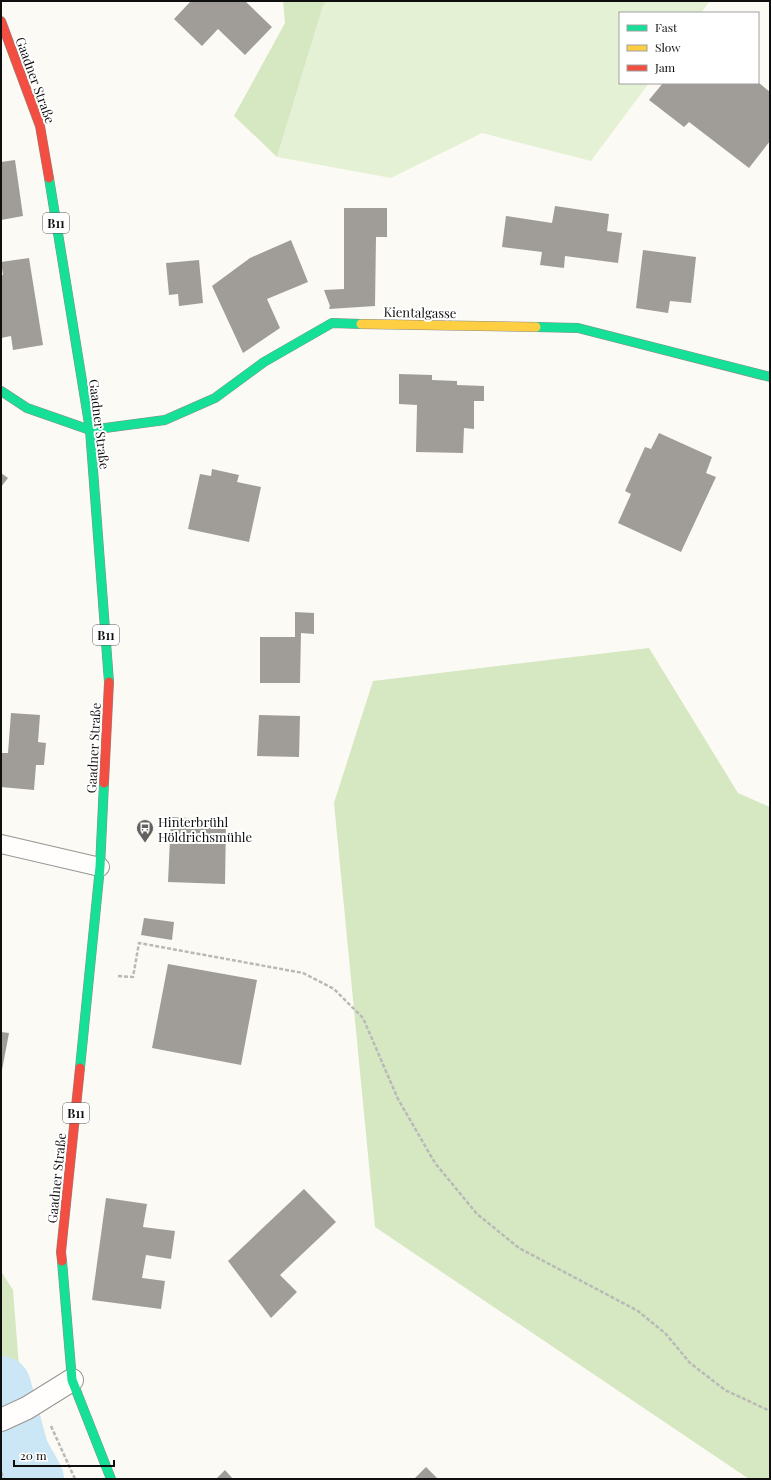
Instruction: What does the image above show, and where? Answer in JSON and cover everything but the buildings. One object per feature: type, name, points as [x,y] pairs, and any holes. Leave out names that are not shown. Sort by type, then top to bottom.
[{"type":"main road","name":"Gaadner Straße","points":[[1,20],[40,126],[90,430],[109,678],[100,867],[61,1252],[72,1380],[111,1479]]},
{"type":"main road","name":"Kientalgasse","points":[[90,430],[165,420],[215,398],[264,362],[332,323],[578,328],[770,377]]},
{"type":"main road","points":[[1,391],[27,408],[90,430]]},
{"type":"street","points":[[1,1420],[33,1404],[72,1380]]},
{"type":"lane","points":[[1,844],[100,867]]},
{"type":"path","points":[[139,943],[303,973],[334,989],[363,1018],[398,1099],[435,1163],[477,1214],[519,1248],[638,1311],[666,1334],[690,1364],[725,1390],[770,1411]]},
{"type":"path","points":[[33,1404],[75,1479]]},
{"type":"path","points":[[1,1472],[4,1479]]},
{"type":"green space","points":[[283,1],[327,1],[323,6],[277,157],[234,116],[285,23]]},
{"type":"green space","points":[[327,1],[710,1],[702,12],[619,12],[619,84],[648,84],[591,161],[482,133],[391,178],[277,157],[323,6]]},
{"type":"green space","points":[[649,648],[738,793],[770,807],[770,1479],[749,1479],[375,1227],[334,803],[373,681]]},
{"type":"green space","points":[[1,1271],[13,1290],[20,1379],[1,1391]]},
{"type":"waterway","points":[[1,1386],[19,1452],[34,1479]]},
{"type":"traffic: fast","points":[[49,178],[90,430],[109,682]]},
{"type":"traffic: fast","points":[[1,391],[27,408],[90,430],[165,420],[215,398],[264,362],[332,323],[361,324]]},
{"type":"traffic: fast","points":[[536,327],[578,328],[770,377]]},
{"type":"traffic: fast","points":[[80,1068],[100,867],[104,783]]},
{"type":"traffic: fast","points":[[62,1261],[72,1380],[111,1479]]},
{"type":"traffic: slow","points":[[361,324],[536,327]]},
{"type":"traffic: jam","points":[[1,21],[40,126],[49,178]]},
{"type":"traffic: jam","points":[[104,783],[109,682]]},
{"type":"traffic: jam","points":[[62,1261],[61,1252],[80,1068]]},
{"type":"place","name":"Hinterbrühl Höldrichsmühle","points":[[145,843]]}]
